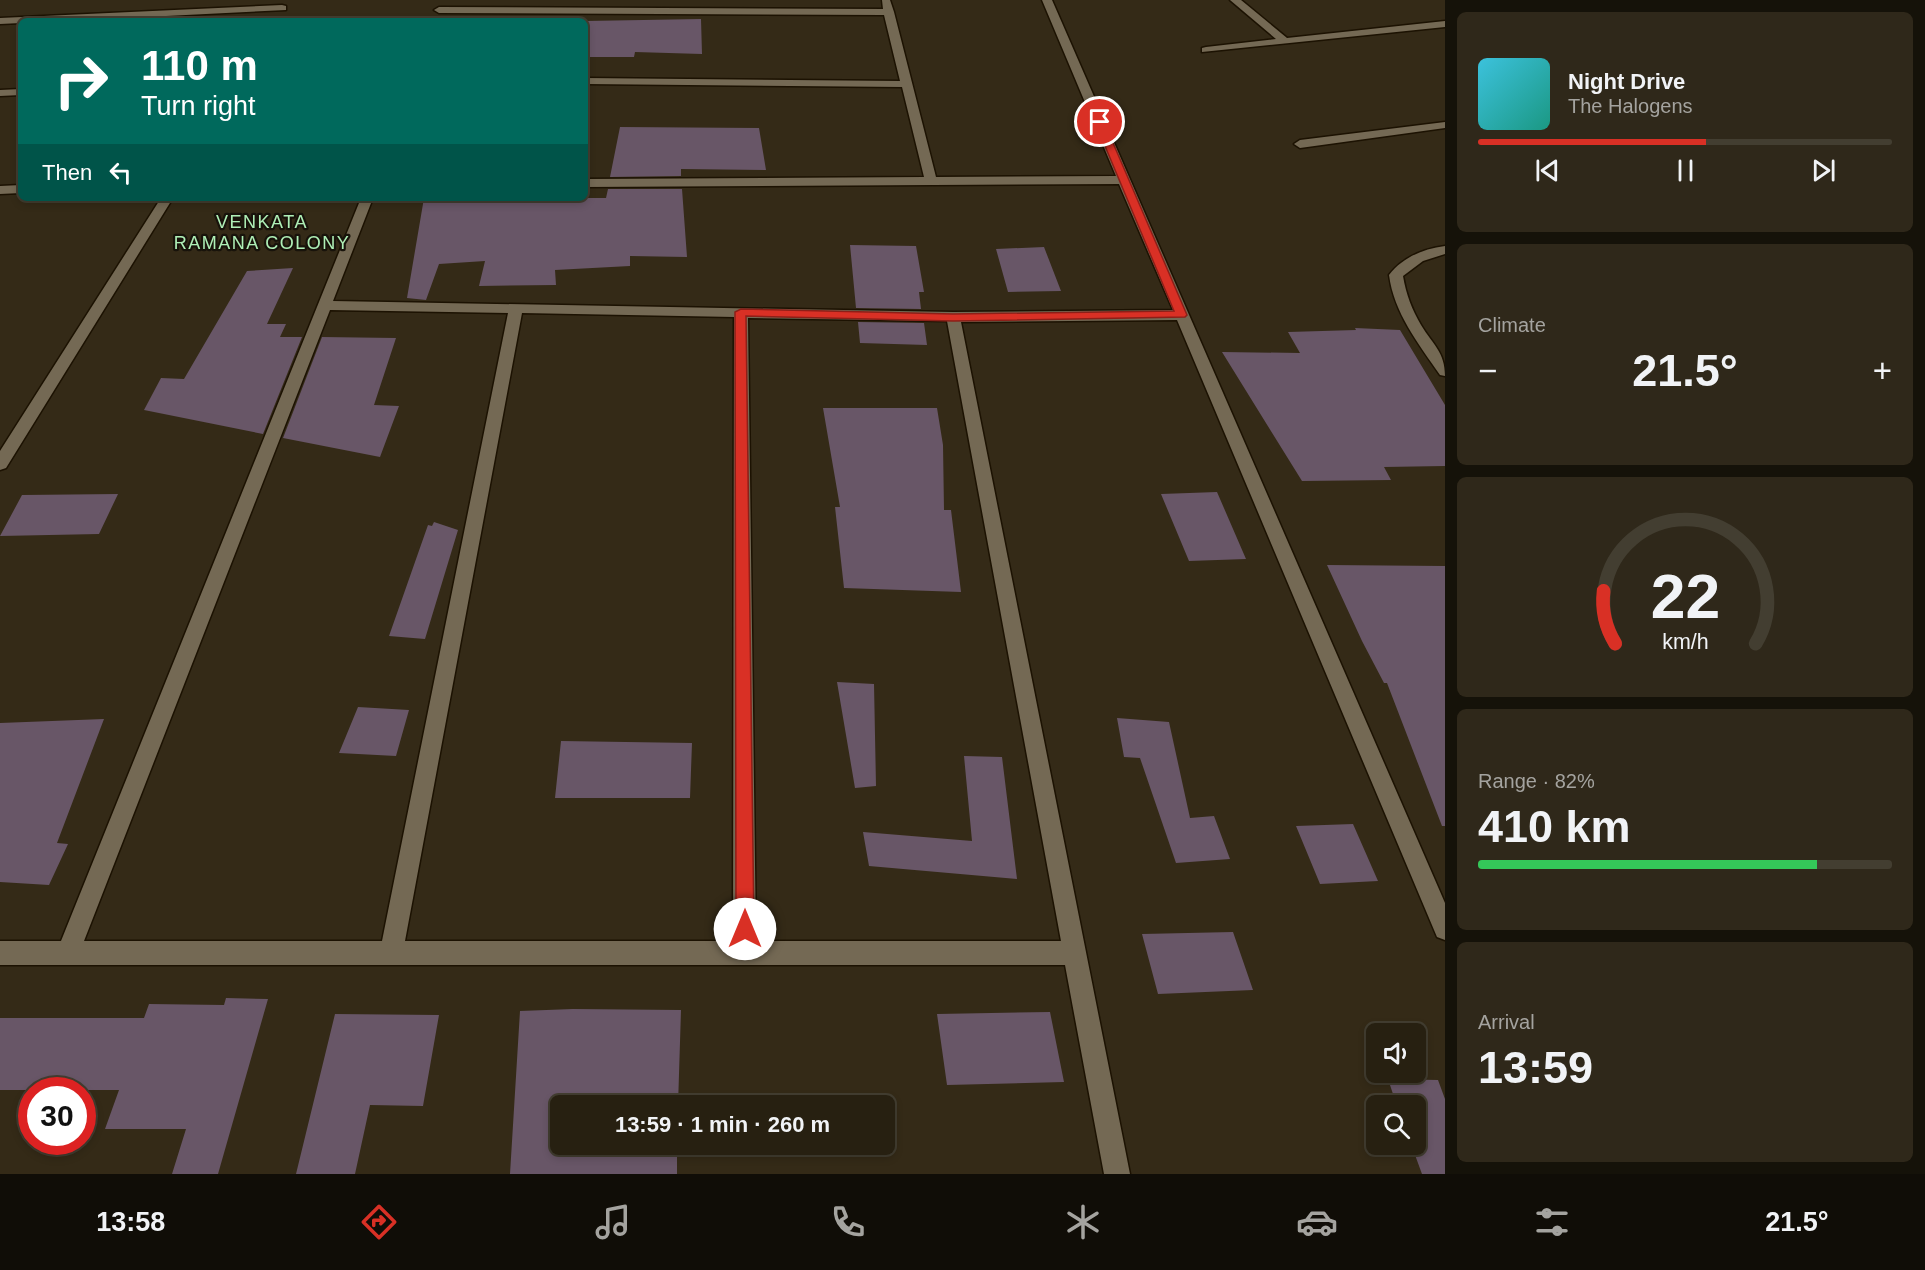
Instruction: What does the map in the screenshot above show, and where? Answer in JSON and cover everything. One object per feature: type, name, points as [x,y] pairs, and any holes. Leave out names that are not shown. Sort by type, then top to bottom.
[{"type":"street","points":[[886,0],[931,181]]},
{"type":"street","points":[[1047,0],[1445,928]]},
{"type":"street","points":[[1235,0],[1284,42]]},
{"type":"street","points":[[50,18],[284,4]]},
{"type":"street","points":[[276,18],[284,4]]},
{"type":"street","points":[[441,5],[889,12]]},
{"type":"street","points":[[0,21],[18,20]]},
{"type":"street","points":[[1206,50],[1445,24]]},
{"type":"street","points":[[588,81],[906,84]]},
{"type":"street","points":[[0,93],[18,92]]},
{"type":"street","points":[[1300,144],[1445,125]]},
{"type":"street","points":[[588,183],[1125,180]]},
{"type":"street","points":[[0,190],[18,189]]},
{"type":"street","points":[[0,465],[165,201]]},
{"type":"street","points":[[68,952],[366,201]]},
{"type":"street","points":[[1445,250],[1434,251],[1408,262],[1396,275],[1397,291],[1415,326],[1445,371]]},
{"type":"street","points":[[324,304],[953,317],[1181,315]]},
{"type":"street","points":[[391,954],[516,309]]},
{"type":"street","points":[[741,312],[745,953]]},
{"type":"street","points":[[953,317],[1117,1174]]},
{"type":"street","points":[[0,952],[1074,953]]},
{"type":"building","points":[[701,19],[702,54],[635,52],[634,57],[588,57],[588,21]]},
{"type":"building","points":[[620,127],[759,128],[766,170],[681,169],[681,176],[610,177]]},
{"type":"building","points":[[608,189],[682,189],[687,257],[630,256],[630,266],[555,270],[556,285],[479,286],[485,261],[439,264],[426,300],[407,298],[423,201],[542,203],[542,201],[588,201],[588,198],[606,198]]},
{"type":"building","points":[[850,245],[916,246],[924,292],[919,292],[921,309],[856,308]]},
{"type":"building","points":[[1044,247],[1061,291],[1008,292],[996,249]]},
{"type":"building","points":[[293,268],[267,324],[286,324],[280,337],[302,337],[263,434],[144,410],[161,378],[184,379],[247,271]]},
{"type":"building","points":[[858,322],[924,323],[927,345],[860,343]]},
{"type":"building","points":[[1355,328],[1400,330],[1445,405],[1445,466],[1384,467],[1391,480],[1302,481],[1222,352],[1300,353],[1288,332],[1356,330]]},
{"type":"building","points":[[322,337],[396,338],[374,405],[399,406],[380,457],[283,438]]},
{"type":"building","points":[[823,408],[937,408],[943,445],[944,510],[951,510],[961,592],[844,588],[835,507],[840,507]]},
{"type":"building","points":[[1217,492],[1246,559],[1189,561],[1161,494]]},
{"type":"building","points":[[118,494],[99,534],[0,536],[22,495]]},
{"type":"building","points":[[434,522],[458,530],[425,639],[389,636],[428,525],[432,526]]},
{"type":"building","points":[[1327,565],[1445,566],[1445,826],[1442,826],[1387,683],[1384,683],[1362,641]]},
{"type":"building","points":[[837,682],[874,684],[876,786],[855,788]]},
{"type":"building","points":[[358,707],[409,710],[396,756],[339,753]]},
{"type":"building","points":[[1117,718],[1169,722],[1190,818],[1214,816],[1230,859],[1176,863],[1140,758],[1124,757]]},
{"type":"building","points":[[104,719],[57,843],[68,844],[49,885],[0,882],[0,723]]},
{"type":"building","points":[[561,741],[692,743],[690,798],[555,798]]},
{"type":"building","points":[[964,756],[1002,757],[1017,879],[869,866],[863,832],[972,841]]},
{"type":"building","points":[[1353,824],[1378,881],[1320,884],[1296,826]]},
{"type":"building","points":[[1233,932],[1253,990],[1158,994],[1142,934]]},
{"type":"building","points":[[226,998],[268,999],[218,1174],[172,1174],[186,1129],[105,1129],[119,1090],[96,1090],[96,1077],[18,1077],[18,1090],[0,1090],[0,1018],[144,1018],[149,1004],[224,1005]]},
{"type":"building","points":[[681,1010],[678,1095],[550,1095],[550,1155],[677,1155],[677,1174],[510,1174],[520,1011]]},
{"type":"building","points":[[1050,1012],[1064,1082],[947,1085],[937,1014]]},
{"type":"building","points":[[335,1014],[439,1015],[423,1106],[370,1105],[355,1174],[296,1174]]},
{"type":"building","points":[[1426,1080],[1438,1080],[1445,1099],[1445,1174],[1422,1174],[1415,1155],[1426,1155],[1426,1095],[1393,1095],[1389,1083],[1426,1083]]},
{"type":"district","name":"VENKATA RAMANA COLONY","points":[[262,232]]},
{"type":"route","points":[[745,929],[741,312],[953,317],[1181,315],[1100,122]]}]
